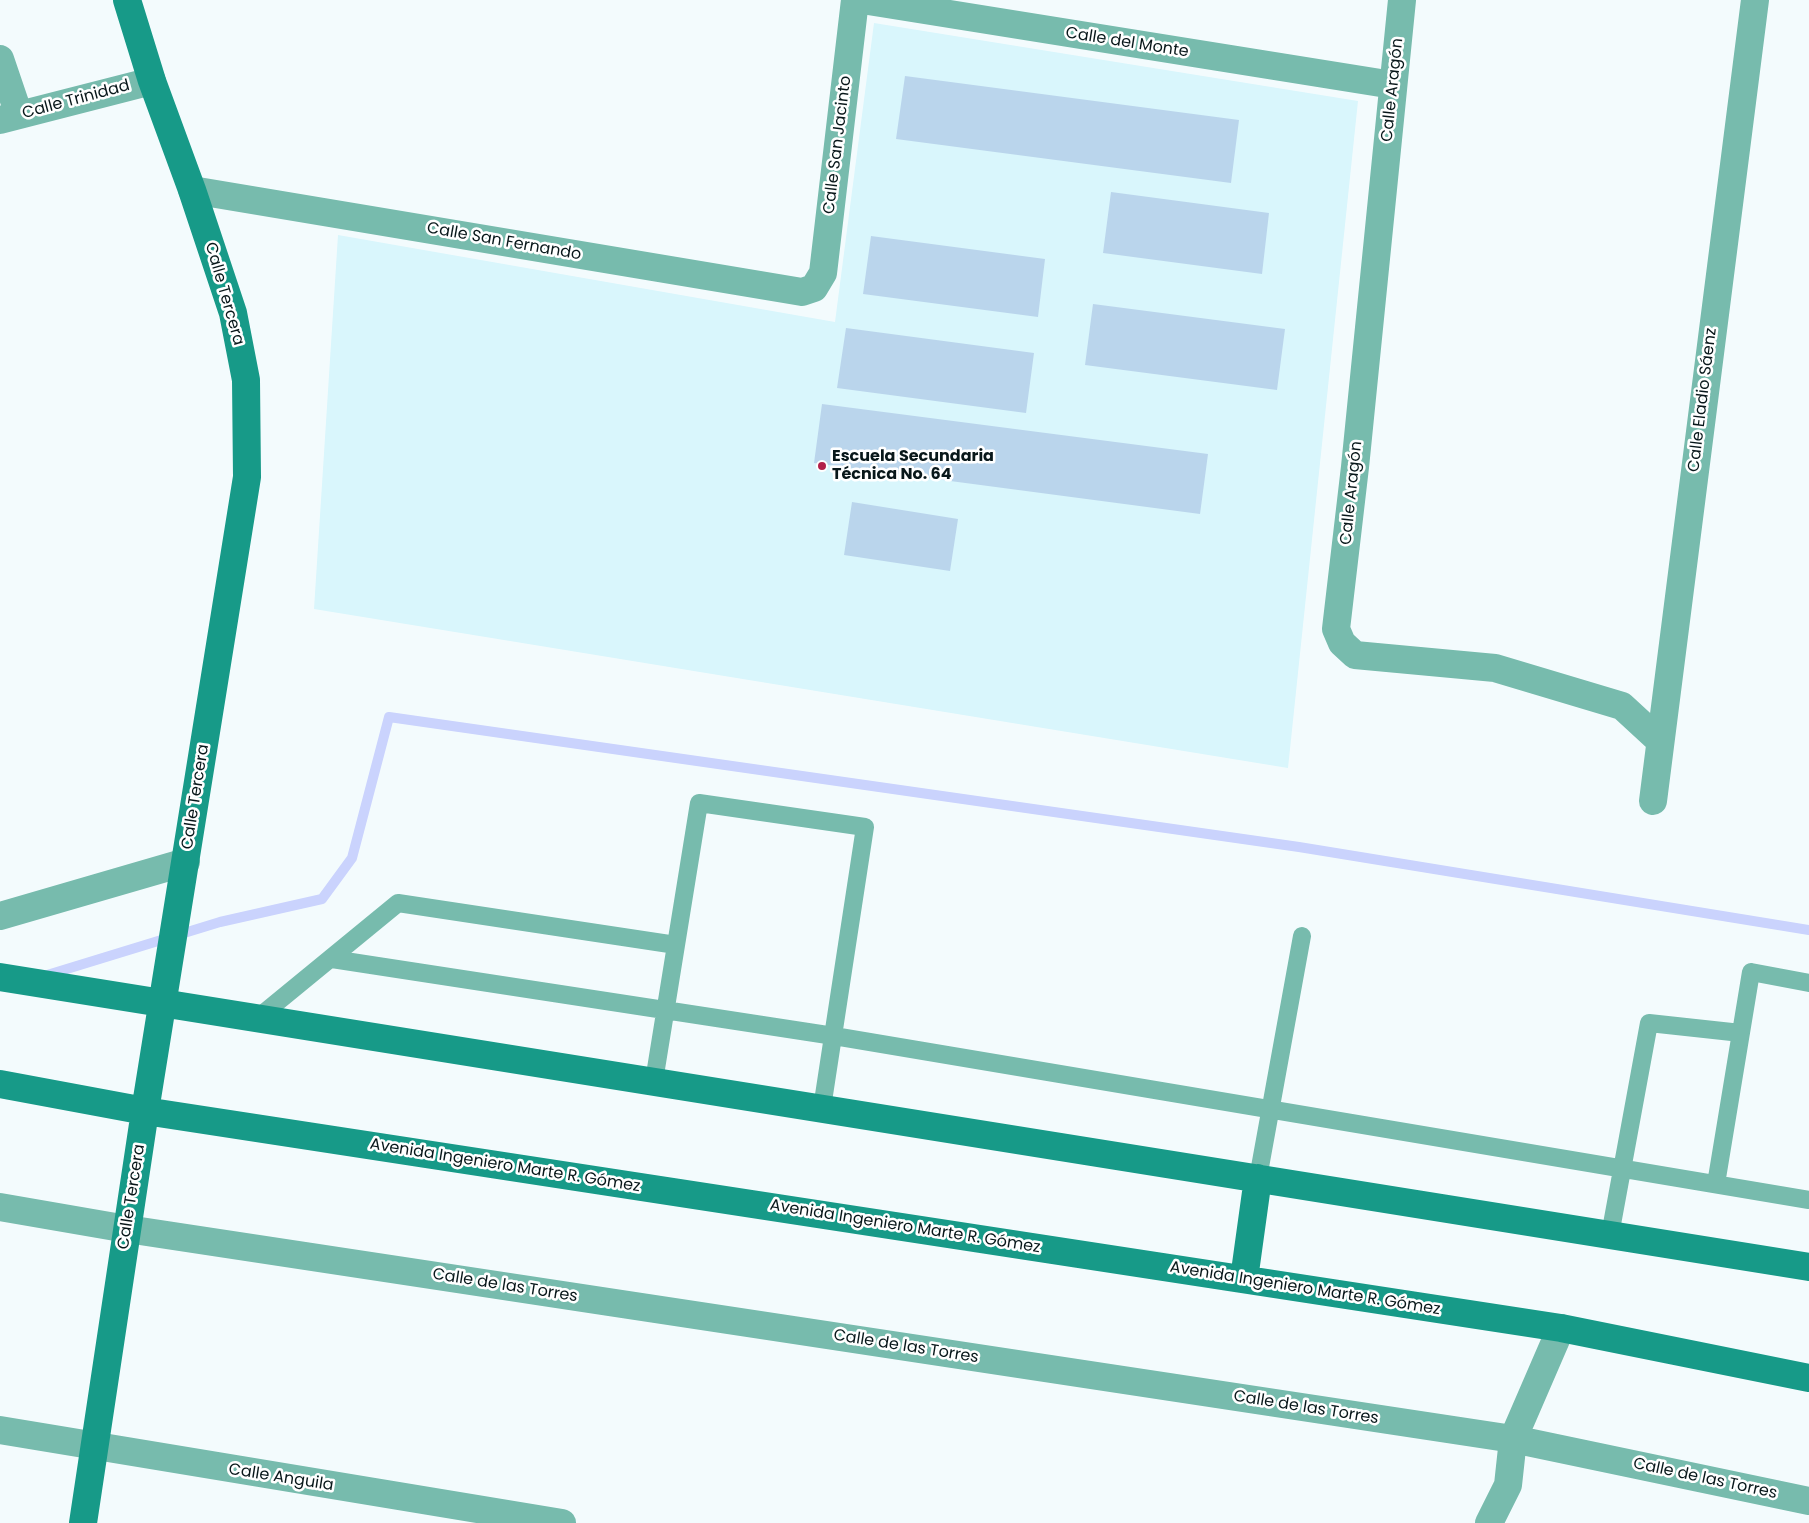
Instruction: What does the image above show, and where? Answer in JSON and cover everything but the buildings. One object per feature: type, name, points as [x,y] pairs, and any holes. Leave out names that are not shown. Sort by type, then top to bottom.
[{"type":"main road","points":[[127,0],[152,81]]},
{"type":"main road","name":"Calle Tercera","points":[[83,1523],[96,1448],[145,1111],[247,477],[246,380],[232,313],[192,190],[152,81]]},
{"type":"main road","points":[[0,977],[259,1017],[1809,1267]]},
{"type":"main road","name":"Avenida Ingeniero Marte R. Gómez","points":[[0,1084],[145,1111],[1561,1328],[1809,1378]]},
{"type":"main road","points":[[1244,1279],[1258,1178]]},
{"type":"street","name":"Calle San Jacinto","points":[[814,288],[823,273],[855,0]]},
{"type":"street","name":"Calle del Monte","points":[[862,0],[1393,85]]},
{"type":"street","name":"Calle Aragón","points":[[1402,0],[1355,467],[1336,629],[1342,643],[1355,655],[1495,668],[1622,706],[1660,742]]},
{"type":"street","name":"Calle Eladio Sáenz","points":[[1653,801],[1755,0]]},
{"type":"street","points":[[0,59],[10,118]]},
{"type":"street","name":"Calle Trinidad","points":[[10,118],[152,81]]},
{"type":"street","name":"Calle San Fernando","points":[[192,190],[802,292],[814,288]]},
{"type":"street","points":[[0,916],[186,862]]},
{"type":"street","name":"Calle de las Torres","points":[[0,1207],[127,1228],[1513,1439],[1809,1501]]},
{"type":"street","points":[[1489,1523],[1508,1485],[1513,1439],[1561,1328]]},
{"type":"street","name":"Calle Anguila","points":[[0,1430],[96,1448],[562,1523]]},
{"type":"lane","points":[[654,1081],[700,804],[866,827],[822,1108]]},
{"type":"lane","points":[[259,1017],[398,903],[676,945]]},
{"type":"lane","points":[[1258,1178],[1302,936]]},
{"type":"lane","points":[[332,958],[834,1036],[1809,1200]]},
{"type":"lane","points":[[1716,1184],[1751,972],[1809,984]]},
{"type":"lane","points":[[1610,1235],[1649,1023],[1741,1033]]},
{"type":"shaded area","name":"Escuela Secundaria Técnica No. 64","points":[[874,23],[1358,101],[1288,768],[314,609],[338,235],[835,322]]},
{"type":"waterway","points":[[44,976],[220,922],[322,899],[352,858],[389,717],[1299,847],[1809,930]]},
{"type":"place","name":"Escuela Secundaria Técnica No. 64","points":[[822,466]]}]
